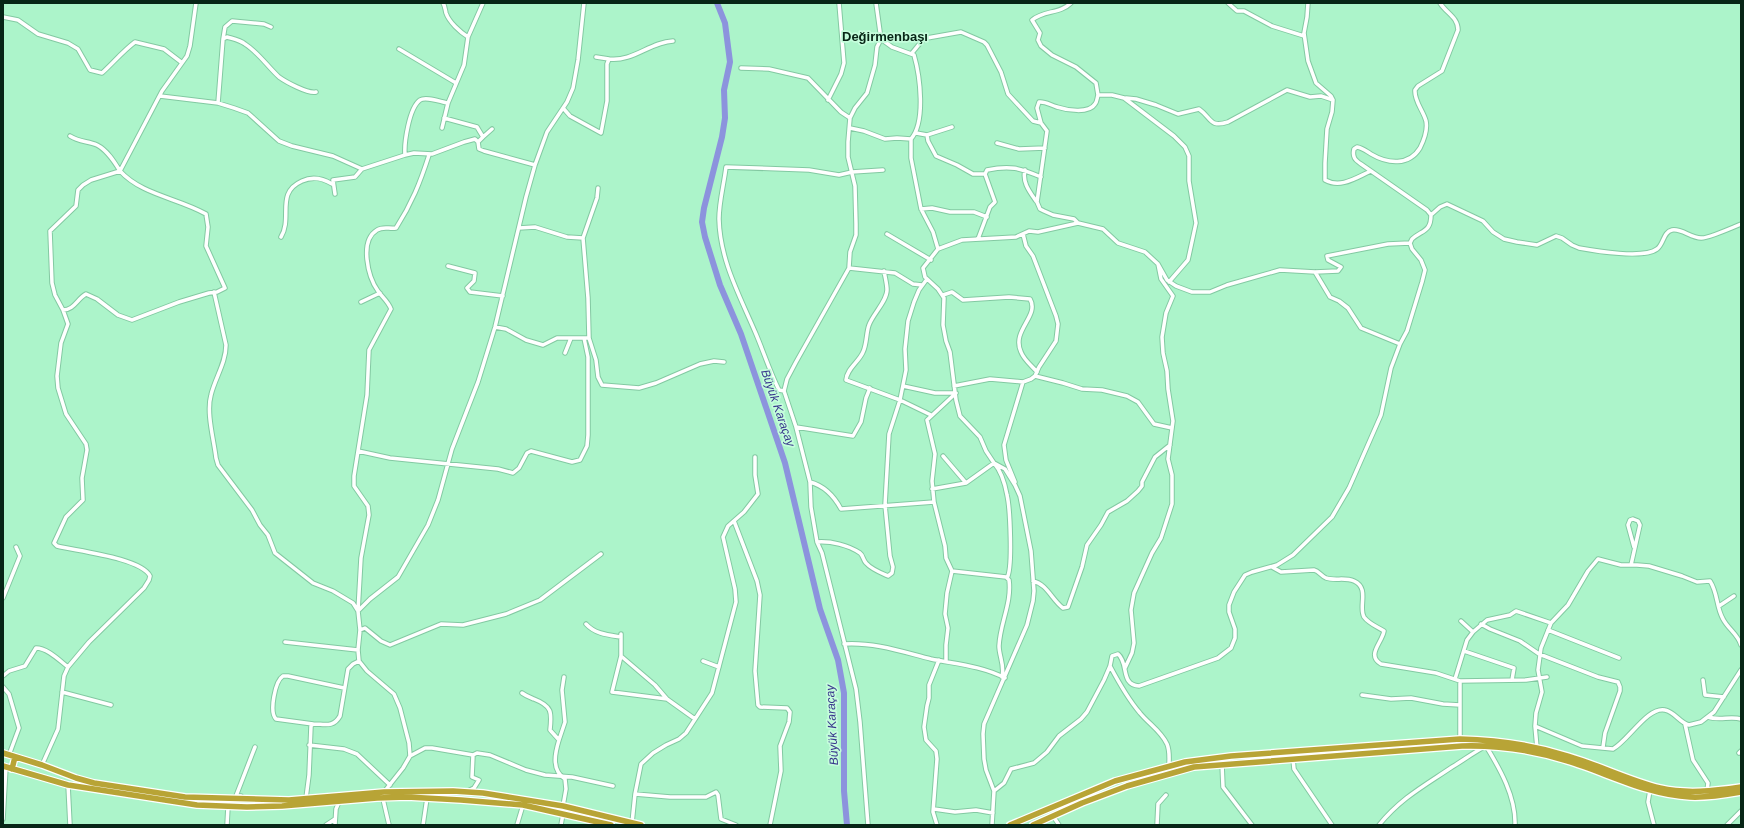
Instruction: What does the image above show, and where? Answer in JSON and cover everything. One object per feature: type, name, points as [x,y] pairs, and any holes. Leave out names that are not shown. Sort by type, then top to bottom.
[{"type":"highway","points":[[1010,825],[1115,781],[1169,765],[1231,756],[1460,739],[1491,740],[1537,748],[1569,756],[1660,788],[1707,791],[1741,787]]},
{"type":"highway","points":[[1033,825],[1082,803],[1154,777],[1194,767],[1377,752],[1486,746],[1533,752],[1567,761],[1650,790],[1689,797],[1717,796],[1741,792]]},
{"type":"highway","points":[[6,754],[94,783],[157,794],[185,797],[271,800],[384,792],[483,793],[563,806],[641,825]]},
{"type":"highway","points":[[15,757],[7,767],[68,785],[190,804],[228,807],[282,806],[384,799],[427,798],[523,806],[611,825]]},
{"type":"street","points":[[42,765],[58,729],[64,676],[68,667],[89,642],[144,588],[150,576],[143,569],[126,560],[57,546],[54,544],[66,517],[83,500],[82,478],[87,450],[86,444],[66,414],[58,388],[57,376],[59,354],[68,324],[55,295],[52,283],[50,231],[76,206],[78,190],[83,185],[91,180],[120,171],[160,96],[181,62],[187,56],[190,46],[196,3]]},
{"type":"street","points":[[443,3],[446,13],[451,21],[468,37]]},
{"type":"street","points":[[442,128],[448,103],[464,64],[468,37],[483,3]]},
{"type":"street","points":[[358,611],[370,599],[398,577],[428,525],[438,500],[447,464],[478,382],[495,327],[535,165],[547,132],[563,108],[573,88],[578,60],[584,3]]},
{"type":"street","points":[[828,100],[841,74],[844,63],[839,3]]},
{"type":"street","points":[[868,825],[858,702],[822,553],[817,542],[811,507],[810,482],[796,427],[784,391],[787,379],[793,367],[849,268],[850,252],[856,235],[855,186],[848,157],[850,118],[855,108],[867,93],[875,65],[877,46],[881,39],[876,3]]},
{"type":"street","points":[[1041,124],[1037,108],[1039,102],[1043,101],[1066,109],[1079,110],[1092,108],[1098,95],[1096,83],[1076,68],[1052,55],[1041,46],[1038,40],[1040,33],[1032,20],[1042,14],[1053,13],[1065,9],[1071,3]]},
{"type":"street","points":[[1228,3],[1237,11],[1244,11],[1272,26],[1304,36]]},
{"type":"street","points":[[1308,3],[1304,36],[1308,61],[1314,78],[1321,88],[1331,96],[1333,100],[1328,129],[1325,180],[1337,183],[1352,181],[1370,171]]},
{"type":"street","points":[[1431,215],[1354,159],[1352,154],[1354,149],[1358,147],[1380,158],[1393,161],[1404,161],[1416,155],[1422,143],[1426,123],[1416,100],[1415,90],[1418,86],[1442,71],[1458,30],[1454,17],[1440,3]]},
{"type":"street","points":[[3,17],[18,20],[26,24],[38,34],[68,43],[78,49],[90,70],[96,73],[102,73],[135,42],[164,49],[181,62]]},
{"type":"street","points":[[218,103],[225,27],[232,21],[264,24],[271,27]]},
{"type":"street","points":[[912,53],[921,42],[927,38],[961,32],[984,42],[987,45],[1001,72],[1008,94],[1034,121],[1041,124],[1047,131],[1037,202]]},
{"type":"street","points":[[223,39],[227,37],[246,44],[258,54],[279,77],[304,90],[313,93],[316,92]]},
{"type":"street","points":[[881,39],[892,46],[912,53],[917,66],[921,100],[916,133],[911,139],[910,158],[921,209],[933,232],[938,249]]},
{"type":"street","points":[[596,57],[622,59],[633,56],[654,45],[673,41]]},
{"type":"street","points":[[399,49],[456,83]]},
{"type":"street","points":[[563,108],[570,116],[601,133],[607,101],[607,64],[609,59]]},
{"type":"street","points":[[741,68],[769,69],[808,78],[828,100],[850,118]]},
{"type":"street","points":[[1098,95],[1112,95],[1149,103],[1178,114],[1199,109],[1213,123],[1219,125],[1228,122],[1287,90],[1310,97],[1321,96],[1333,100]]},
{"type":"street","points":[[160,96],[218,103],[248,113],[279,141],[292,146],[333,156],[362,169]]},
{"type":"street","points":[[1124,98],[1174,136],[1185,147],[1189,156],[1189,181],[1196,223],[1188,260],[1169,282]]},
{"type":"street","points":[[405,155],[404,144],[407,131],[415,107],[420,100],[426,99],[448,103]]},
{"type":"street","points":[[444,118],[477,127],[483,137]]},
{"type":"street","points":[[916,133],[927,135],[952,127]]},
{"type":"street","points":[[850,128],[864,131],[885,139],[911,139]]},
{"type":"street","points":[[478,142],[492,129]]},
{"type":"street","points":[[927,135],[928,141],[936,156],[956,164],[973,174],[985,174]]},
{"type":"street","points":[[63,310],[68,310],[86,294],[97,299],[118,315],[132,320],[179,302],[225,288],[206,246],[208,227],[206,214],[195,208],[162,196],[130,179],[120,171],[107,153],[97,145],[76,140],[70,136]]},
{"type":"street","points":[[332,184],[333,180],[355,177],[362,169],[405,155],[414,153],[430,154],[475,139],[478,142]]},
{"type":"street","points":[[478,142],[479,148],[484,151],[535,165]]},
{"type":"street","points":[[997,143],[1018,149],[1045,148]]},
{"type":"street","points":[[389,825],[384,792],[404,768],[410,756],[409,744],[400,708],[394,694],[367,671],[359,661],[358,650],[360,630],[358,611],[361,558],[369,515],[368,506],[357,493],[354,486],[354,476],[367,395],[369,350],[390,309],[388,303],[380,293],[372,278],[367,261],[367,250],[372,234],[378,229],[386,227],[396,228],[410,206],[430,154]]},
{"type":"street","points":[[784,391],[779,390],[769,371],[757,336],[724,259],[719,218],[726,167],[809,170],[839,174],[883,170]]},
{"type":"street","points":[[985,174],[987,170],[1003,167],[1025,170],[1041,177]]},
{"type":"street","points":[[1025,170],[1023,175],[1024,181],[1040,209],[1053,215],[1074,219],[1078,223]]},
{"type":"street","points":[[978,239],[990,207],[995,202],[985,174]]},
{"type":"street","points":[[281,237],[286,221],[286,197],[292,188],[301,182],[315,178],[322,178],[332,184],[335,194]]},
{"type":"street","points":[[598,188],[597,198],[583,238],[588,298],[589,338],[596,360],[598,377],[602,385],[639,388],[656,383],[700,364],[714,361],[724,362]]},
{"type":"street","points":[[1410,243],[1414,237],[1429,227],[1431,215],[1440,207],[1447,204],[1483,221],[1498,236],[1517,242],[1539,244],[1556,236],[1562,238],[1572,246],[1579,248],[1638,253],[1656,250],[1662,244],[1667,233],[1671,230],[1697,238],[1704,238],[1741,224]]},
{"type":"street","points":[[921,209],[932,208],[950,212],[974,212],[987,217]]},
{"type":"street","points":[[1004,677],[999,646],[1009,597],[1010,583],[1008,578],[1010,562],[1007,495],[1004,481],[986,451],[980,437],[960,416],[954,386],[950,352],[943,325],[943,295],[927,280],[923,268],[931,260],[938,249],[962,240],[1016,237],[1029,231],[1038,232],[1078,223],[1103,229],[1118,243],[1145,252],[1158,264],[1165,278],[1169,282],[1184,290],[1205,293],[1226,285],[1280,270],[1315,272],[1336,271],[1340,270],[1341,267],[1326,258],[1329,254],[1388,244],[1410,243]]},
{"type":"street","points":[[519,228],[535,227],[568,237],[583,238]]},
{"type":"street","points":[[887,234],[910,249],[931,260]]},
{"type":"street","points":[[954,386],[990,379],[1023,382],[1036,374],[1056,341],[1058,324],[1033,256],[1026,246],[1023,234]]},
{"type":"street","points":[[994,791],[1004,783],[1011,769],[1014,767],[1028,766],[1034,763],[1047,752],[1059,736],[1081,719],[1087,712],[1110,666],[1112,656],[1116,653],[1122,659],[1126,678],[1130,683],[1134,686],[1143,686],[1218,658],[1226,653],[1231,648],[1235,638],[1235,629],[1229,605],[1234,592],[1245,575],[1272,567],[1288,560],[1328,521],[1337,510],[1349,488],[1379,421],[1390,372],[1400,344],[1407,331],[1425,270],[1410,243]]},
{"type":"street","points":[[1124,669],[1132,653],[1134,644],[1131,610],[1134,593],[1152,553],[1161,538],[1171,510],[1172,475],[1168,459],[1173,421],[1162,337],[1166,313],[1173,296],[1161,279],[1158,264]]},
{"type":"street","points":[[448,266],[475,273],[474,281],[467,288],[470,292],[503,296]]},
{"type":"street","points":[[849,268],[895,273],[913,284],[922,285]]},
{"type":"street","points":[[884,271],[887,290],[886,298],[877,309],[869,325],[864,351],[846,376],[846,380],[900,400],[931,415]]},
{"type":"street","points":[[1315,272],[1330,297],[1339,301],[1348,308],[1361,328],[1400,344]]},
{"type":"street","points":[[817,542],[830,542],[857,551],[862,554],[867,565],[890,576],[893,567],[890,556],[885,505],[890,434],[900,400],[906,370],[905,349],[908,321],[914,302],[922,285],[927,280]]},
{"type":"street","points":[[214,292],[226,345],[226,353],[211,395],[210,404],[218,465],[252,510],[260,526],[268,535],[275,553],[313,583],[333,591],[353,603],[358,611]]},
{"type":"street","points":[[943,295],[952,292],[963,300],[1009,297],[1030,300],[1032,306],[1029,318],[1020,331],[1018,343],[1022,354],[1036,374],[1082,389],[1102,390],[1127,396],[1138,402],[1154,424],[1172,428]]},
{"type":"street","points":[[362,302],[380,293]]},
{"type":"street","points":[[495,327],[506,330],[526,340],[543,345],[557,338],[589,338]]},
{"type":"street","points":[[565,353],[571,338]]},
{"type":"street","points":[[358,451],[390,458],[498,469],[513,473],[519,468],[527,453],[531,451],[572,462],[580,460],[587,446],[588,436],[588,357],[584,338]]},
{"type":"street","points":[[992,825],[994,791],[986,770],[983,734],[984,724],[1027,625],[1033,601],[1031,551],[1020,496],[1006,460],[1004,445],[1023,382]]},
{"type":"street","points":[[902,386],[935,393],[956,393]]},
{"type":"street","points":[[796,427],[853,436],[861,422],[866,398],[870,388]]},
{"type":"street","points":[[946,661],[948,628],[945,614],[952,571],[946,558],[945,546],[934,502],[932,489],[935,454],[927,420],[956,393]]},
{"type":"street","points":[[1033,581],[1039,582],[1044,586],[1063,608],[1068,607],[1087,545],[1108,512],[1127,501],[1138,491],[1142,486],[1155,457],[1170,445]]},
{"type":"street","points":[[943,456],[966,483]]},
{"type":"street","points":[[632,823],[635,794],[641,764],[646,758],[666,744],[679,739],[686,733],[712,694],[736,602],[735,589],[723,537],[728,526],[744,512],[758,494],[754,458]]},
{"type":"street","points":[[994,463],[1005,469],[1015,485]]},
{"type":"street","points":[[932,489],[966,483],[994,463]]},
{"type":"street","points":[[810,482],[818,484],[830,492],[842,509],[934,502]]},
{"type":"street","points":[[1631,565],[1640,525],[1634,518],[1630,520],[1628,525],[1634,547]]},
{"type":"street","points":[[734,521],[757,581],[760,595],[755,672],[758,705],[760,708],[786,708],[790,712],[789,722],[781,742],[781,771],[770,825]]},
{"type":"street","points":[[3,598],[20,556],[16,548]]},
{"type":"street","points":[[360,630],[365,628],[381,641],[390,645],[441,624],[463,624],[506,614],[540,600],[601,554]]},
{"type":"street","points":[[1537,748],[1535,726],[1536,713],[1542,692],[1538,670],[1539,654],[1551,623],[1568,605],[1588,571],[1597,559],[1600,558],[1621,565],[1649,566],[1697,582],[1710,581],[1717,596],[1724,621],[1737,635],[1741,645]]},
{"type":"street","points":[[1272,567],[1281,572],[1314,570],[1328,578],[1345,578],[1357,582],[1362,589],[1364,617],[1384,631],[1378,643],[1374,658],[1375,661],[1387,666],[1428,671],[1460,681],[1539,679],[1547,677]]},
{"type":"street","points":[[952,571],[1008,578]]},
{"type":"street","points":[[1719,606],[1734,596]]},
{"type":"street","points":[[1455,679],[1467,640],[1481,624],[1492,618],[1510,615],[1516,611],[1551,623]]},
{"type":"street","points":[[1462,621],[1473,632]]},
{"type":"street","points":[[586,624],[590,629],[600,633],[621,635],[621,656],[612,692],[667,699]]},
{"type":"street","points":[[1481,624],[1493,631],[1520,641],[1539,654],[1598,677],[1618,682],[1620,684],[1620,691],[1604,733],[1604,747]]},
{"type":"street","points":[[1548,630],[1619,658]]},
{"type":"street","points":[[286,642],[358,650]]},
{"type":"street","points":[[844,644],[869,644],[966,665],[1004,677]]},
{"type":"street","points":[[3,676],[9,671],[25,666],[36,648],[50,654],[68,667]]},
{"type":"street","points":[[1464,651],[1514,668],[1512,680]]},
{"type":"street","points":[[621,656],[655,685],[667,699],[695,719]]},
{"type":"street","points":[[937,825],[934,809],[937,759],[936,751],[926,740],[924,724],[929,698],[929,685],[939,660]]},
{"type":"street","points":[[344,688],[283,676],[280,678],[274,694],[273,716],[276,719],[313,724],[331,725],[336,722],[340,716],[348,669],[359,661]]},
{"type":"street","points":[[703,661],[719,667]]},
{"type":"street","points":[[1110,666],[1118,684],[1140,713],[1157,729],[1167,744],[1169,765]]},
{"type":"street","points":[[1685,724],[1697,724],[1714,712],[1728,688],[1740,674],[1741,670]]},
{"type":"street","points":[[563,806],[566,789],[565,779],[559,776],[555,766],[555,758],[565,722],[562,690],[564,677]]},
{"type":"street","points":[[1703,680],[1705,695],[1724,697]]},
{"type":"street","points":[[1460,681],[1460,739]]},
{"type":"street","points":[[3,687],[9,694],[19,728],[6,754]]},
{"type":"street","points":[[62,692],[111,705]]},
{"type":"street","points":[[522,693],[548,706],[552,717],[550,730],[559,740]]},
{"type":"street","points":[[1362,695],[1391,699],[1411,698],[1443,704],[1460,705]]},
{"type":"street","points":[[1535,726],[1582,746],[1614,749],[1620,745],[1644,719],[1657,711],[1665,710],[1675,715],[1685,724],[1693,760],[1708,783],[1707,791]]},
{"type":"street","points":[[1708,717],[1713,719],[1734,717],[1741,719]]},
{"type":"street","points":[[306,798],[309,775],[309,745],[311,726],[313,724]]},
{"type":"street","points":[[309,745],[344,749],[357,754],[390,784]]},
{"type":"street","points":[[1379,825],[1394,808],[1408,796],[1453,767],[1470,754],[1486,746],[1502,773],[1514,808],[1515,825]]},
{"type":"street","points":[[255,747],[236,796],[252,798],[270,796],[271,800]]},
{"type":"street","points":[[410,756],[425,748],[473,755],[477,753],[490,755],[526,770],[545,775],[572,777],[613,786]]},
{"type":"street","points":[[466,792],[474,788],[478,780],[472,777],[473,755]]},
{"type":"street","points":[[1293,759],[1294,769],[1332,825]]},
{"type":"street","points":[[1222,764],[1223,787],[1252,825]]},
{"type":"street","points":[[3,819],[7,767]]},
{"type":"street","points":[[68,785],[70,825]]},
{"type":"street","points":[[1650,790],[1648,802],[1654,825]]},
{"type":"street","points":[[635,794],[670,797],[706,797],[716,792],[718,795],[721,819],[736,825]]},
{"type":"street","points":[[1157,825],[1158,804],[1166,794]]},
{"type":"street","points":[[423,825],[427,798]]},
{"type":"street","points":[[335,825],[336,808],[338,802]]},
{"type":"street","points":[[517,825],[523,806]]},
{"type":"street","points":[[227,825],[228,807]]},
{"type":"street","points":[[934,809],[955,812],[976,810],[993,813]]},
{"type":"street","points":[[1727,825],[1741,811]]},
{"type":"street","points":[[561,825],[563,814]]},
{"type":"street","points":[[1053,816],[1059,825]]},
{"type":"street","points":[[326,825],[335,819]]},
{"type":"waterway","name":"Büyük Karaçay","points":[[717,3],[725,23],[730,62],[724,90],[725,118],[722,137],[704,208],[702,222],[705,237],[720,285],[741,334],[785,463],[820,609],[838,660],[844,693],[844,791],[847,825]]},
{"type":"district","name":"Değirmenbaşı","points":[[885,36]]}]
